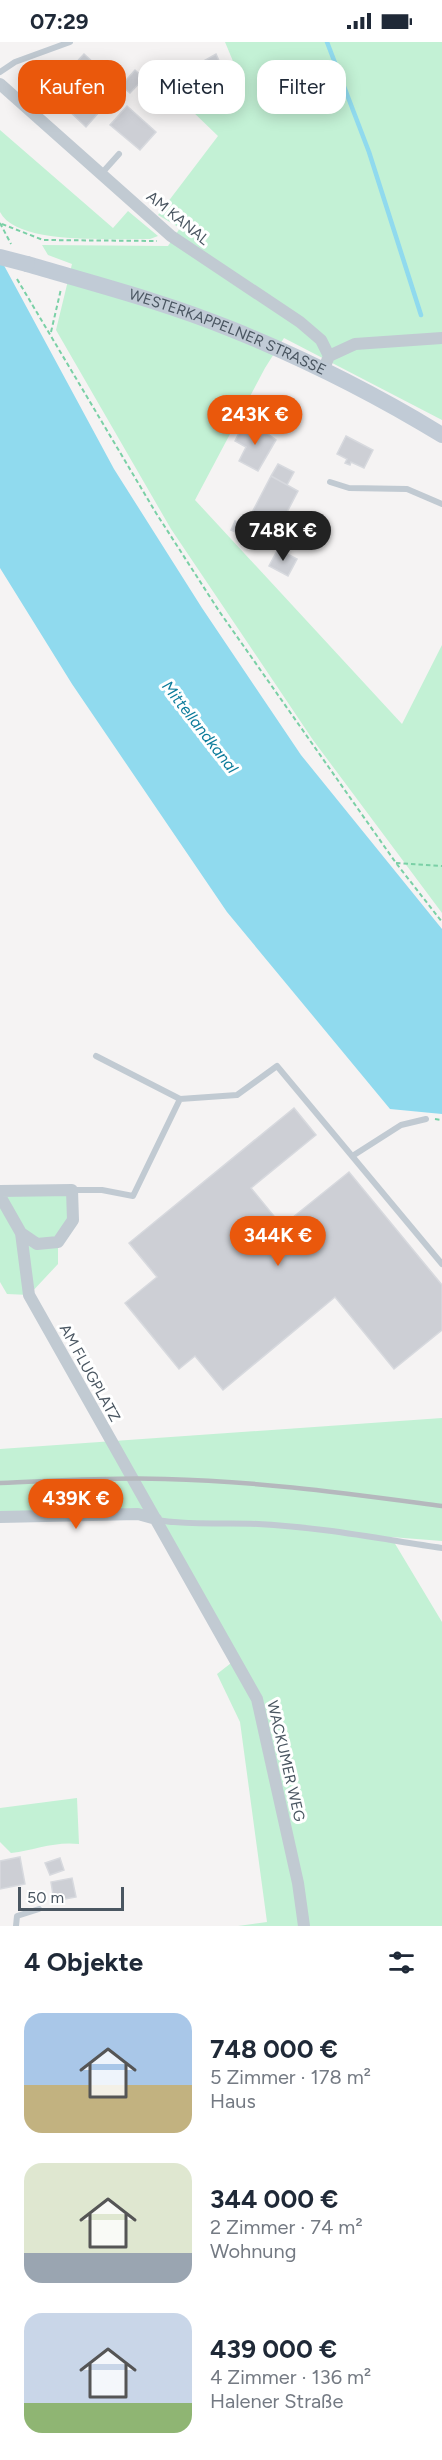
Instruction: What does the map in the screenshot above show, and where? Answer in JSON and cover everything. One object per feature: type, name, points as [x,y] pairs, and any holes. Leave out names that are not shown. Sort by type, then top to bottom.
[{"type":"main road","name":"WESTERKAPPELNER STRASSE","points":[[14,261],[147,299],[326,363],[442,435]]},
{"type":"street","name":"AM KANAL","points":[[0,84],[171,236],[300,322],[321,340],[326,363]]},
{"type":"street","points":[[326,363],[355,344],[442,338]]},
{"type":"street","points":[[0,1191],[72,1190],[73,1220],[58,1242],[37,1245],[21,1233]]},
{"type":"street","name":"AM FLUGPLATZ","points":[[0,1196],[21,1233],[29,1295],[156,1520]]},
{"type":"street","points":[[0,1516],[138,1514],[156,1520]]},
{"type":"street","name":"WACKUMER WEG","points":[[156,1520],[257,1699],[298,1883],[304,1926]]},
{"type":"lane","points":[[0,72],[15,62],[70,42]]},
{"type":"lane","points":[[102,173],[119,154]]},
{"type":"lane","points":[[330,482],[349,488],[407,489],[442,504]]},
{"type":"lane","points":[[96,1056],[180,1099],[237,1095],[277,1066],[354,1155],[442,1264]]},
{"type":"lane","points":[[72,1190],[102,1190],[133,1196],[180,1099]]},
{"type":"lane","points":[[354,1155],[401,1125],[426,1119]]},
{"type":"lane","points":[[156,1520],[180,1524],[258,1524],[321,1529],[442,1548]]},
{"type":"lane","points":[[16,1926],[17,1916],[39,1909]]},
{"type":"path","points":[[0,223],[43,240],[154,242],[171,236]]},
{"type":"path","points":[[0,223],[14,261],[51,332],[156,513],[219,611],[396,863],[442,922]]},
{"type":"path","points":[[51,332],[62,292],[60,285]]},
{"type":"path","points":[[396,863],[442,866]]},
{"type":"green space","points":[[225,42],[442,42],[442,420],[284,338],[265,368],[195,500],[402,724],[442,645],[442,913],[313,740],[171,529],[56,330],[72,264],[48,255],[42,245],[168,246],[180,228],[158,215],[218,136],[195,114],[245,114],[245,60],[232,60]]},
{"type":"green space","points":[[0,130],[113,228],[128,211],[158,236],[150,239],[68,238],[26,230],[10,223],[0,212]]},
{"type":"green space","points":[[72,1190],[73,1220],[58,1242],[58,1264],[29,1295],[7,1294],[0,1282],[0,1191]]},
{"type":"green space","points":[[442,1418],[442,1541],[391,1537],[442,1622],[442,1926],[238,1926],[267,1922],[240,1722],[217,1674],[235,1660],[156,1520],[0,1517],[0,1449]]},
{"type":"green space","points":[[77,1798],[79,1844],[53,1845],[11,1853],[0,1842],[0,1808]]},
{"type":"water","name":"Mittellandkanal","points":[[0,258],[114,469],[202,608],[301,755],[442,929],[442,1114],[390,1109],[227,912],[72,684],[0,568]]},
{"type":"building","points":[[84,54],[91,60],[78,60]]},
{"type":"building","points":[[216,54],[219,60],[205,60]]},
{"type":"building","points":[[135,70],[138,73],[138,84],[130,93],[126,90],[126,80]]},
{"type":"building","points":[[126,107],[156,132],[140,150],[110,125],[120,114],[126,114]]},
{"type":"building","points":[[72,114],[97,114],[86,127]]},
{"type":"building","points":[[244,423],[258,431],[260,428],[276,440],[258,471],[239,461],[246,447],[235,441]]},
{"type":"building","points":[[346,436],[373,450],[364,468],[351,462],[350,465],[345,463],[347,459],[337,454]]},
{"type":"building","points":[[278,464],[294,472],[287,485],[271,476]]},
{"type":"building","points":[[271,476],[298,491],[273,539],[246,524]]},
{"type":"building","points":[[235,521],[244,525],[240,534],[231,530]]},
{"type":"building","points":[[278,549],[297,559],[288,576],[269,566]]},
{"type":"building","points":[[294,1108],[316,1135],[251,1188],[282,1226],[349,1172],[442,1285],[442,1330],[394,1369],[335,1297],[223,1390],[195,1356],[179,1369],[125,1303],[157,1277],[129,1243]]},
{"type":"building","points":[[20,1857],[25,1884],[0,1889],[0,1861]]},
{"type":"building","points":[[60,1858],[64,1870],[50,1875],[45,1863]]},
{"type":"building","points":[[72,1878],[76,1897],[54,1901],[51,1882]]},
{"type":"waterway","points":[[327,42],[369,152],[421,315]]},
{"type":"railway","points":[[0,1483],[124,1478],[200,1480],[304,1489],[442,1506]]}]
